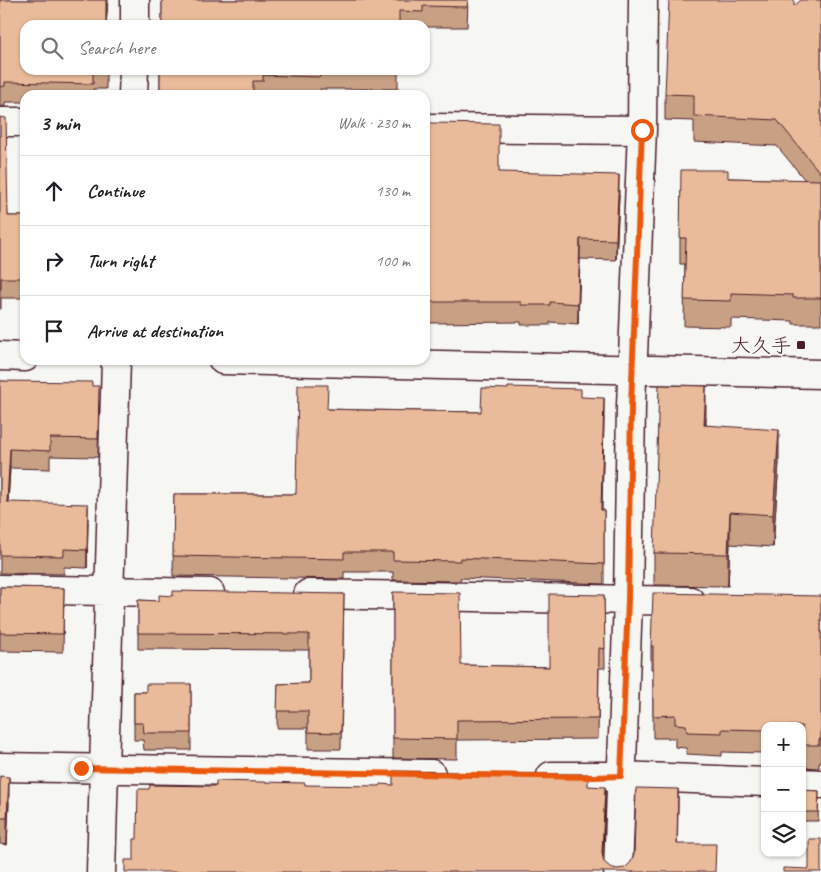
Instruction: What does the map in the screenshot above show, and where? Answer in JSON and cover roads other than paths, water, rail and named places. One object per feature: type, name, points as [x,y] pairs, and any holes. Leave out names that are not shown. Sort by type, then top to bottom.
[{"type":"street","points":[[135,0],[135,20]]},
{"type":"street","points":[[618,872],[628,600],[632,369],[642,130],[643,0]]},
{"type":"street","points":[[133,90],[134,75]]},
{"type":"street","points":[[0,122],[20,122]]},
{"type":"street","points":[[430,128],[642,130]]},
{"type":"street","points":[[0,356],[20,357]]},
{"type":"street","points":[[101,872],[116,365]]},
{"type":"street","points":[[430,365],[821,374]]},
{"type":"street","points":[[0,589],[239,593]]},
{"type":"street","points":[[279,594],[715,602]]},
{"type":"street","points":[[0,766],[457,775]]},
{"type":"street","points":[[525,776],[621,776],[761,782]]},
{"type":"street","points":[[806,783],[821,784]]},
{"type":"place","name":"大久手","points":[[801,345]]}]
